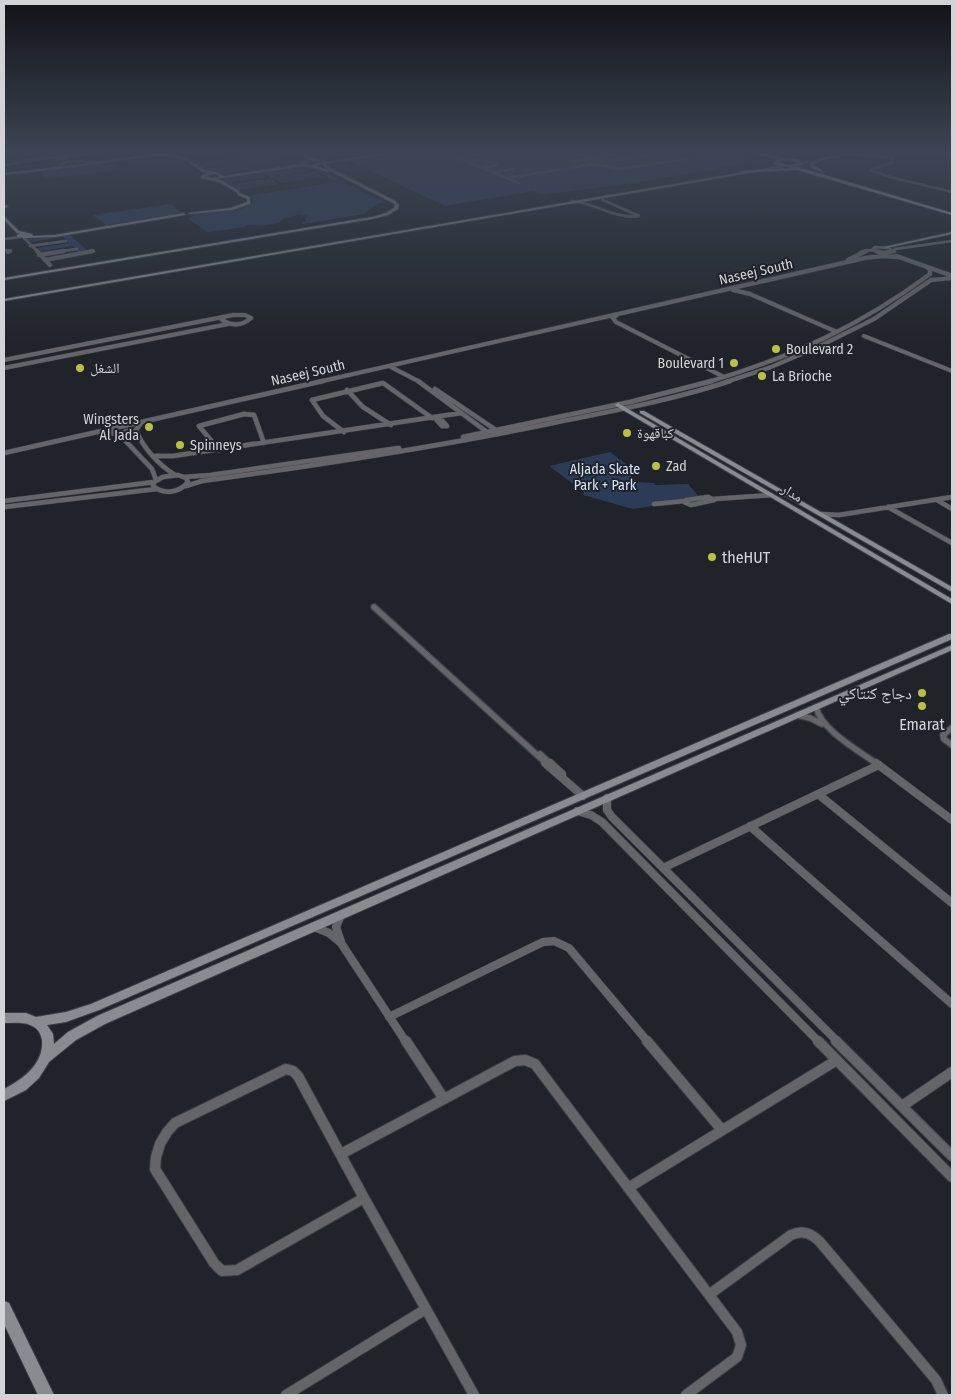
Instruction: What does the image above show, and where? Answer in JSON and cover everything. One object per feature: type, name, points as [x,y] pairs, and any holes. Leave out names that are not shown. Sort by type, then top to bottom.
[{"type":"street","points":[[4,239],[24,236],[60,235],[173,216]]},
{"type":"street","points":[[4,278],[372,216]]},
{"type":"street","points":[[4,278],[380,216]]},
{"type":"street","points":[[4,298],[474,216]]},
{"type":"street","points":[[4,298],[487,216]]},
{"type":"street","points":[[4,218],[24,236],[30,246],[50,265]]},
{"type":"street","points":[[4,452],[835,264],[851,259],[861,252],[872,250],[876,247],[886,247],[952,234]]},
{"type":"street","points":[[865,258],[870,254],[883,253],[952,234]]},
{"type":"street","points":[[220,243],[229,240]]},
{"type":"street","points":[[30,246],[66,241]]},
{"type":"street","points":[[894,250],[952,241]]},
{"type":"street","points":[[886,247],[900,255],[952,276]]},
{"type":"street","points":[[39,255],[76,249]]},
{"type":"street","points":[[4,250],[10,251],[8,252]]},
{"type":"street","points":[[872,250],[900,257],[952,276]]},
{"type":"street","points":[[44,260],[93,251]]},
{"type":"street","name":"Naseej South","points":[[4,452],[602,319],[724,290],[747,287],[865,258],[882,256],[900,257]]},
{"type":"street","points":[[927,266],[930,273]]},
{"type":"street","points":[[4,506],[140,489],[171,491],[202,481],[341,462],[494,436],[625,405],[724,377],[780,358],[837,330],[845,329],[908,290],[930,273],[941,274],[868,322],[829,342],[780,363],[705,389],[625,405],[496,430],[487,432],[373,452],[199,477],[175,475],[160,463],[131,430],[123,431],[122,433],[126,441]]},
{"type":"street","points":[[934,279],[952,276]]},
{"type":"street","points":[[904,286],[908,290]]},
{"type":"street","points":[[739,291],[747,287],[783,305],[810,315],[837,330]]},
{"type":"street","points":[[724,290],[739,291],[837,330]]},
{"type":"street","points":[[889,296],[899,295]]},
{"type":"street","points":[[783,305],[790,306]]},
{"type":"street","points":[[870,309],[871,314]]},
{"type":"street","points":[[4,360],[242,314],[251,318],[245,323],[230,324],[4,368]]},
{"type":"street","points":[[613,319],[616,315]]},
{"type":"street","points":[[224,318],[223,322],[230,324]]},
{"type":"street","points":[[602,319],[613,319],[724,377]]},
{"type":"street","points":[[602,319],[640,338]]},
{"type":"street","points":[[589,321],[608,322]]},
{"type":"street","points":[[864,336],[952,370]]},
{"type":"street","points":[[406,369],[407,365],[413,361]]},
{"type":"street","points":[[398,369],[399,366],[406,369],[496,430]]},
{"type":"street","points":[[946,368],[952,366]]},
{"type":"street","points":[[385,367],[398,369],[487,432]]},
{"type":"street","points":[[344,432],[324,417],[311,400],[316,397],[383,383],[435,418]]},
{"type":"street","points":[[347,390],[363,407],[391,425]]},
{"type":"street","name":"مدار","points":[[625,405],[768,493],[952,602]]},
{"type":"street","name":"مدار","points":[[625,405],[821,514],[952,590]]},
{"type":"street","points":[[154,456],[173,456],[219,450],[461,413]]},
{"type":"street","points":[[219,450],[199,426],[244,414],[254,415],[264,443]]},
{"type":"street","points":[[138,436],[136,430],[142,422]]},
{"type":"street","points":[[98,432],[116,433],[126,441],[152,469],[155,481],[153,486],[156,489]]},
{"type":"street","points":[[160,463],[173,456]]},
{"type":"street","points":[[4,501],[155,481],[175,475]]},
{"type":"street","points":[[184,477],[187,480],[186,486]]},
{"type":"street","points":[[60,490],[68,493]]},
{"type":"street","points":[[654,504],[684,501],[689,505],[714,499],[768,493]]},
{"type":"street","points":[[821,514],[843,515],[952,497]]},
{"type":"street","points":[[937,500],[952,509]]},
{"type":"street","points":[[888,508],[952,543]]},
{"type":"street","points":[[838,524],[839,519],[843,515]]},
{"type":"street","points":[[374,607],[582,796]]},
{"type":"street","points":[[36,1022],[66,1017],[94,1007],[952,636]]},
{"type":"street","points":[[4,1102],[9,1093],[35,1076],[47,1058],[72,1036],[91,1025],[952,647]]},
{"type":"street","points":[[816,707],[818,718],[827,727]]},
{"type":"street","points":[[797,715],[810,718],[827,727],[950,816]]},
{"type":"street","points":[[952,728],[943,735],[944,739],[952,745]]},
{"type":"street","points":[[662,868],[879,765]]},
{"type":"street","points":[[818,794],[952,903]]},
{"type":"street","points":[[607,798],[607,810],[612,817],[952,1156]]},
{"type":"street","points":[[577,812],[591,815],[602,822],[952,1177]]},
{"type":"street","points":[[750,826],[952,1004]]},
{"type":"street","points":[[341,915],[336,927],[341,943],[444,1099]]},
{"type":"street","points":[[314,927],[329,933],[341,943]]},
{"type":"street","points":[[389,1017],[543,942],[560,942],[569,948],[722,1130]]},
{"type":"street","points":[[4,1018],[24,1018],[36,1022],[44,1030],[49,1040],[47,1058]]},
{"type":"street","points":[[628,1188],[837,1060]]},
{"type":"street","points":[[341,1154],[514,1061],[531,1061],[539,1068],[737,1332],[740,1339],[740,1352],[732,1361],[686,1395]]},
{"type":"street","points":[[364,1198],[237,1270],[226,1272],[217,1268],[155,1165],[156,1157],[166,1132],[175,1122],[286,1069],[294,1071],[474,1395]]},
{"type":"street","points":[[902,1106],[952,1072]]},
{"type":"street","points":[[710,1294],[791,1235],[796,1232],[809,1234],[820,1242],[936,1380],[943,1395]]},
{"type":"street","points":[[4,1308],[46,1395]]},
{"type":"street","points":[[292,1394],[426,1309]]},
{"type":"green space","points":[[95,216],[161,216],[106,225]]},
{"type":"green space","points":[[193,216],[293,216],[285,218],[272,225],[245,225],[245,227],[209,232],[205,232],[188,219]]},
{"type":"green space","points":[[308,216],[350,216],[303,224],[306,221],[305,219]]},
{"type":"green space","points":[[70,235],[88,251],[79,252],[77,250],[79,249],[75,249],[73,246],[41,251],[38,248],[69,243],[63,237],[31,242],[26,239]]},
{"type":"green space","name":"Aljada Skate Park + Park","points":[[610,452],[629,466],[632,482],[654,483],[655,485],[688,484],[701,499],[633,509],[583,495],[584,492],[549,466]]},
{"type":"place","name":"Boulevard 2","points":[[776,349]]},
{"type":"place","name":"Boulevard 1","points":[[734,363]]},
{"type":"place","name":"الشغل","points":[[80,368]]},
{"type":"place","name":"La Brioche","points":[[762,376]]},
{"type":"place","name":"Wingsters Al Jada","points":[[149,427]]},
{"type":"place","name":"كباقهوة","points":[[627,433]]},
{"type":"place","name":"Spinneys","points":[[180,445]]},
{"type":"place","name":"Zad","points":[[656,466]]},
{"type":"place","name":"theHUT","points":[[712,557]]},
{"type":"place","name":"دجاج كنتاكي","points":[[922,693]]},
{"type":"place","name":"Emarat","points":[[922,706]]}]
